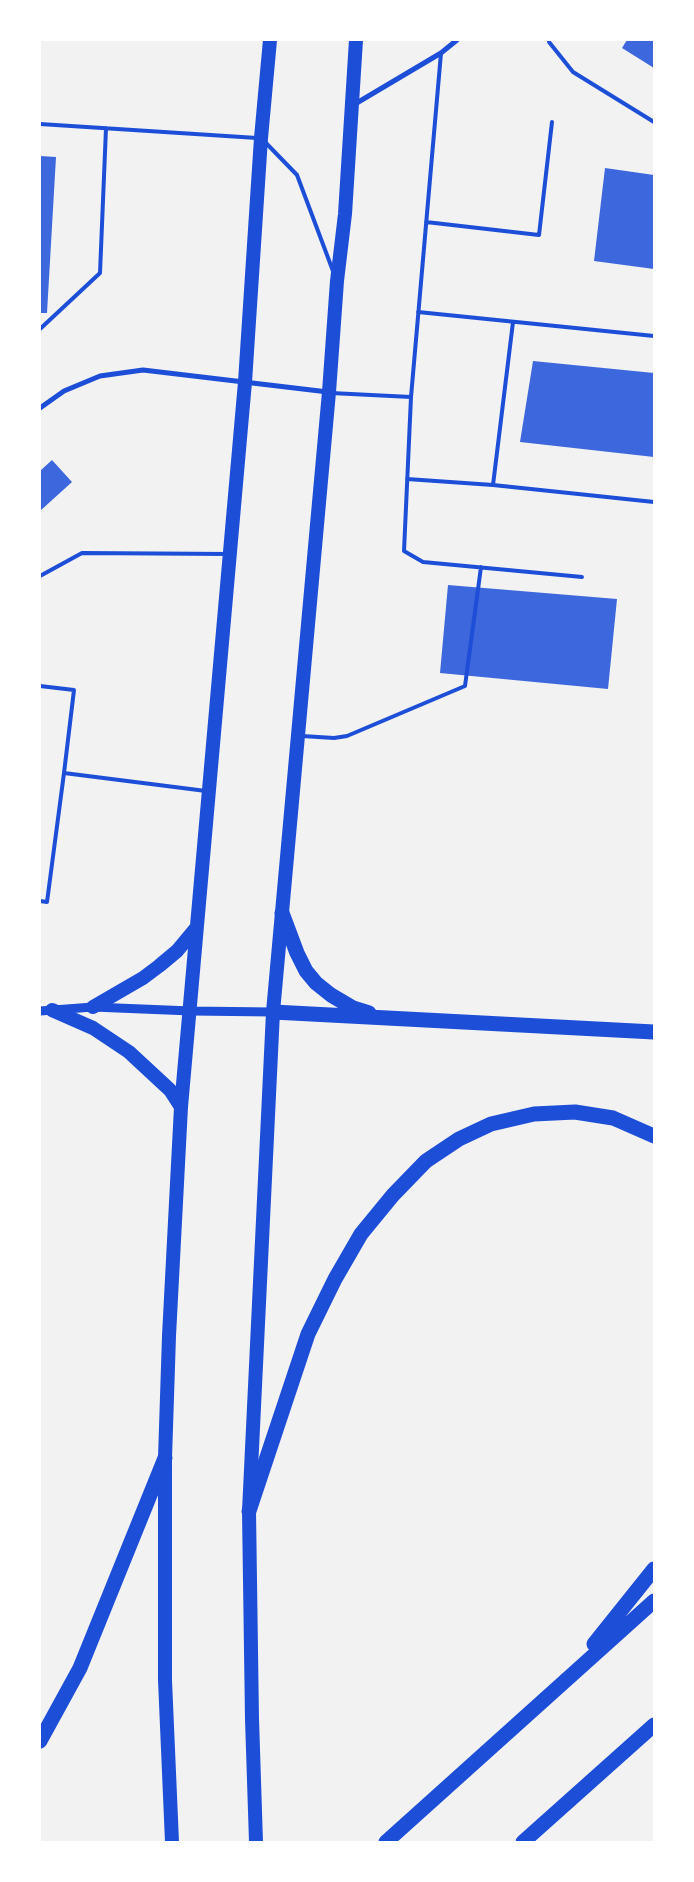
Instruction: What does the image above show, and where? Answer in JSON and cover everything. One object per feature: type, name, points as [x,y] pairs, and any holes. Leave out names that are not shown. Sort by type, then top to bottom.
[{"type":"highway","points":[[172,1842],[166,1680],[165,1458],[169,1336],[182,1107],[245,382],[261,138],[270,40]]},
{"type":"highway","points":[[256,1842],[249,1511],[273,1012],[329,392],[337,281],[345,214],[356,40]]},
{"type":"highway","points":[[282,912],[297,953],[316,983],[353,1008],[387,1019]]},
{"type":"highway","points":[[93,1007],[143,978],[159,966],[177,951],[197,928]]},
{"type":"highway","points":[[46,1010],[93,1028],[129,1052],[170,1090],[182,1107]]},
{"type":"highway","points":[[273,1012],[654,1032]]},
{"type":"highway","points":[[249,1511],[308,1334],[335,1279],[360,1234],[392,1195],[426,1161],[459,1138],[490,1124],[534,1114],[575,1112],[614,1118],[654,1136]]},
{"type":"highway","points":[[40,1741],[80,1668],[165,1458]]},
{"type":"highway","points":[[568,1677],[654,1569]]},
{"type":"highway","points":[[386,1842],[654,1601]]},
{"type":"highway","points":[[523,1842],[654,1725]]},
{"type":"street","points":[[352,106],[441,53],[457,40]]},
{"type":"street","points":[[40,408],[64,391],[100,376],[143,370],[329,392]]},
{"type":"street","points":[[46,1010],[93,1007],[273,1012]]},
{"type":"lane","points":[[549,41],[573,72],[654,122]]},
{"type":"lane","points":[[441,53],[411,397],[404,551],[423,562],[582,577]]},
{"type":"lane","points":[[426,222],[539,235],[552,122]]},
{"type":"lane","points":[[40,124],[261,138],[297,175],[337,281]]},
{"type":"lane","points":[[40,329],[100,273],[106,128]]},
{"type":"lane","points":[[418,312],[654,336]]},
{"type":"lane","points":[[493,485],[512,322]]},
{"type":"lane","points":[[329,392],[411,397]]},
{"type":"lane","points":[[407,479],[493,485],[654,502]]},
{"type":"lane","points":[[40,576],[82,553],[230,554]]},
{"type":"lane","points":[[297,736],[334,738],[347,736],[465,686],[481,567]]},
{"type":"lane","points":[[40,686],[74,690],[47,902],[40,901]]},
{"type":"lane","points":[[64,773],[209,791]]},
{"type":"building","points":[[627,40],[654,40],[654,68],[622,48]]},
{"type":"building","points":[[40,156],[56,157],[47,313],[40,313]]},
{"type":"building","points":[[605,168],[654,175],[654,269],[594,261]]},
{"type":"building","points":[[533,361],[654,373],[654,457],[520,442]]},
{"type":"building","points":[[52,460],[72,482],[40,511],[40,471]]},
{"type":"building","points":[[448,585],[617,599],[608,689],[440,673]]}]
